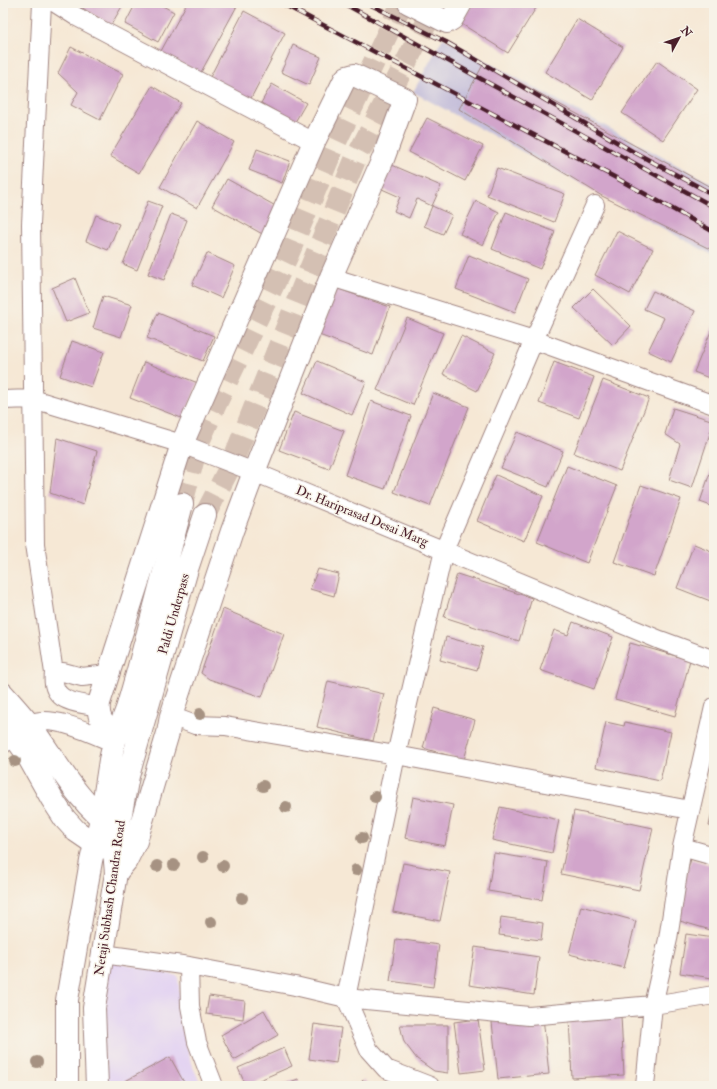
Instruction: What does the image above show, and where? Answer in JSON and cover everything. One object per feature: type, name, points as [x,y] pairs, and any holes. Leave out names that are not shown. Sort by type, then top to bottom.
[{"type":"street","points":[[42,3],[31,224],[35,544],[57,693],[70,701],[98,707]]},
{"type":"street","points":[[55,3],[77,17],[314,142]]},
{"type":"street","points":[[409,3],[447,22],[452,19],[461,3]]},
{"type":"street","points":[[115,740],[100,720],[98,707],[182,444],[314,142],[348,77],[354,75],[405,99],[383,160],[331,277],[254,472],[232,531],[172,716],[166,741],[136,840],[126,861],[116,873]]},
{"type":"street","points":[[430,1086],[386,1069],[369,1050],[346,998],[396,755],[444,550],[594,205]]},
{"type":"street","points":[[331,277],[534,340],[714,405]]},
{"type":"street","name":"Dr. Hariprasad Desai Marg","points":[[3,400],[33,399],[182,444],[254,472],[660,640],[714,660]]},
{"type":"street","points":[[67,1086],[67,1000],[91,861],[107,836],[110,760],[115,740],[127,709],[137,674],[182,504]]},
{"type":"street","name":"Paldi Underpass","points":[[145,713],[187,569],[205,515]]},
{"type":"street","points":[[54,673],[63,672],[82,677],[108,674]]},
{"type":"street","points":[[3,694],[12,731],[26,751],[52,799],[65,819],[76,831],[107,836]]},
{"type":"street","points":[[645,1086],[653,1005],[668,938],[682,847],[714,707]]},
{"type":"street","name":"Netaji Subhash Chandra Road","points":[[97,1086],[94,1008],[116,873],[107,836],[128,776],[145,713]]},
{"type":"street","points":[[172,716],[195,725],[225,726],[396,755],[690,810]]},
{"type":"street","points":[[12,731],[39,722],[66,724],[115,740]]},
{"type":"street","points":[[682,847],[714,856]]},
{"type":"street","points":[[103,954],[189,966],[295,986],[346,998],[529,1016],[653,1005],[714,995]]},
{"type":"street","points":[[189,966],[190,1006],[197,1042],[214,1086]]},
{"type":"shaded area","points":[[443,38],[714,185],[714,256],[413,92]]},
{"type":"shaded area","points":[[100,958],[178,976],[183,1026],[191,1063],[202,1086],[95,1086]]},
{"type":"building","points":[[74,3],[124,3],[111,25]]},
{"type":"building","points":[[136,3],[157,3],[174,12],[158,42],[125,24]]},
{"type":"building","points":[[187,3],[230,3],[237,6],[200,74],[160,53]]},
{"type":"building","points":[[473,3],[539,3],[508,53],[460,23]]},
{"type":"building","points":[[244,11],[285,33],[250,100],[209,79]]},
{"type":"building","points":[[577,19],[623,47],[592,100],[545,72]]},
{"type":"building","points":[[293,45],[321,57],[309,85],[281,72]]},
{"type":"building","points":[[71,47],[123,74],[100,120],[71,105],[78,92],[58,73]]},
{"type":"building","points":[[657,61],[697,89],[663,140],[622,113]]},
{"type":"building","points":[[484,63],[714,189],[714,251],[602,196],[459,109]]},
{"type":"building","points":[[272,84],[306,103],[295,122],[261,103]]},
{"type":"building","points":[[152,86],[181,103],[139,173],[110,156]]},
{"type":"building","points":[[427,118],[483,146],[465,181],[409,152]]},
{"type":"building","points":[[197,121],[234,142],[197,208],[160,187]]},
{"type":"building","points":[[257,149],[290,161],[282,183],[249,170]]},
{"type":"building","points":[[392,165],[441,186],[432,206],[417,199],[409,218],[394,211],[400,197],[382,189]]},
{"type":"building","points":[[497,168],[565,194],[554,222],[487,195]]},
{"type":"building","points":[[227,179],[281,209],[266,236],[212,206]]},
{"type":"building","points":[[148,201],[162,206],[137,270],[123,264]]},
{"type":"building","points":[[476,201],[499,212],[483,245],[460,234]]},
{"type":"building","points":[[432,206],[452,215],[443,234],[424,226]]},
{"type":"building","points":[[506,212],[555,232],[540,269],[492,249]]},
{"type":"building","points":[[171,214],[187,220],[164,280],[148,274]]},
{"type":"building","points":[[96,215],[119,224],[108,250],[86,241]]},
{"type":"building","points":[[617,231],[653,249],[630,294],[595,275]]},
{"type":"building","points":[[207,253],[235,266],[221,298],[192,285]]},
{"type":"building","points":[[469,255],[528,279],[515,312],[456,289]]},
{"type":"building","points":[[75,278],[89,313],[66,322],[52,288]]},
{"type":"building","points":[[336,288],[390,307],[373,355],[319,335]]},
{"type":"building","points":[[593,289],[631,326],[613,345],[574,308]]},
{"type":"building","points":[[653,291],[695,311],[671,362],[648,351],[664,318],[644,309]]},
{"type":"building","points":[[103,296],[132,305],[121,337],[93,328]]},
{"type":"building","points":[[158,313],[214,336],[203,361],[147,338]]},
{"type":"building","points":[[407,318],[443,333],[413,405],[377,390]]},
{"type":"building","points":[[714,324],[714,380],[694,372]]},
{"type":"building","points":[[461,336],[495,353],[477,391],[443,374]]},
{"type":"building","points":[[72,341],[104,352],[91,387],[60,376]]},
{"type":"building","points":[[317,361],[366,382],[352,415],[303,393]]},
{"type":"building","points":[[144,362],[198,383],[184,419],[130,398]]},
{"type":"building","points":[[554,362],[594,377],[579,418],[539,403]]},
{"type":"building","points":[[603,380],[649,398],[620,471],[574,453]]},
{"type":"building","points":[[433,393],[469,407],[430,506],[394,492]]},
{"type":"building","points":[[371,401],[411,416],[385,489],[345,475]]},
{"type":"building","points":[[673,408],[714,421],[692,488],[669,480],[680,444],[665,434]]},
{"type":"building","points":[[294,412],[344,431],[329,469],[279,450]]},
{"type":"building","points":[[517,432],[563,451],[548,487],[501,468]]},
{"type":"building","points":[[57,438],[97,451],[83,505],[50,493]]},
{"type":"building","points":[[714,461],[714,507],[700,502]]},
{"type":"building","points":[[567,466],[617,486],[587,563],[537,542]]},
{"type":"building","points":[[496,475],[543,496],[524,541],[477,521]]},
{"type":"building","points":[[641,485],[681,499],[654,576],[614,562]]},
{"type":"building","points":[[694,544],[714,552],[713,602],[677,588]]},
{"type":"building","points":[[318,569],[339,574],[334,596],[310,589]]},
{"type":"building","points":[[457,574],[532,598],[519,641],[444,617]]},
{"type":"building","points":[[223,609],[284,634],[262,697],[209,679],[201,673]]},
{"type":"building","points":[[573,622],[613,637],[594,689],[540,670],[554,630],[568,635]]},
{"type":"building","points":[[446,637],[483,647],[477,670],[440,660]]},
{"type":"building","points":[[630,643],[690,660],[675,716],[615,699]]},
{"type":"building","points":[[328,681],[384,694],[373,741],[317,727]]},
{"type":"building","points":[[434,708],[475,720],[464,760],[423,748]]},
{"type":"building","points":[[606,722],[624,726],[625,722],[671,732],[660,781],[596,767]]},
{"type":"building","points":[[413,797],[453,805],[445,846],[405,838]]},
{"type":"building","points":[[500,807],[559,820],[552,853],[492,840]]},
{"type":"building","points":[[714,807],[714,827],[709,826]]},
{"type":"building","points":[[574,811],[653,828],[639,890],[561,874]]},
{"type":"building","points":[[494,853],[548,862],[542,900],[488,891]]},
{"type":"building","points":[[691,859],[714,866],[714,931],[673,919]]},
{"type":"building","points":[[403,863],[450,872],[440,921],[393,912]]},
{"type":"building","points":[[581,906],[636,921],[624,968],[569,954]]},
{"type":"building","points":[[501,917],[543,923],[541,940],[499,935]]},
{"type":"building","points":[[686,934],[714,938],[714,968],[712,978],[680,973]]},
{"type":"building","points":[[396,939],[439,945],[433,987],[390,981]]},
{"type":"building","points":[[475,947],[539,957],[534,995],[469,985]]},
{"type":"building","points":[[209,996],[245,1001],[243,1019],[206,1014]]},
{"type":"building","points":[[264,1010],[278,1035],[234,1060],[221,1035]]},
{"type":"building","points":[[621,1016],[624,1075],[572,1078],[569,1018]]},
{"type":"building","points":[[543,1017],[549,1074],[498,1079],[492,1022]]},
{"type":"building","points":[[478,1019],[485,1070],[461,1073],[454,1022]]},
{"type":"building","points":[[314,1024],[341,1028],[336,1063],[309,1059]]},
{"type":"building","points":[[400,1025],[448,1025],[448,1073],[434,1071],[417,1059],[404,1042]]},
{"type":"building","points":[[284,1048],[292,1066],[246,1086],[238,1068]]},
{"type":"building","points":[[170,1057],[186,1086],[116,1086]]},
{"type":"building","points":[[298,1079],[300,1086],[279,1086]]},
{"type":"building","points":[[363,1080],[371,1086],[359,1086]]},
{"type":"tunnel","points":[[182,504],[197,446],[287,257],[333,148],[402,3]]},
{"type":"tunnel","points":[[205,515],[232,463],[355,160],[437,3]]},
{"type":"railway","points":[[281,3],[620,180],[714,232]]},
{"type":"railway","points":[[343,3],[714,207]]},
{"type":"railway","points":[[367,3],[446,42],[632,151],[714,195]]}]
